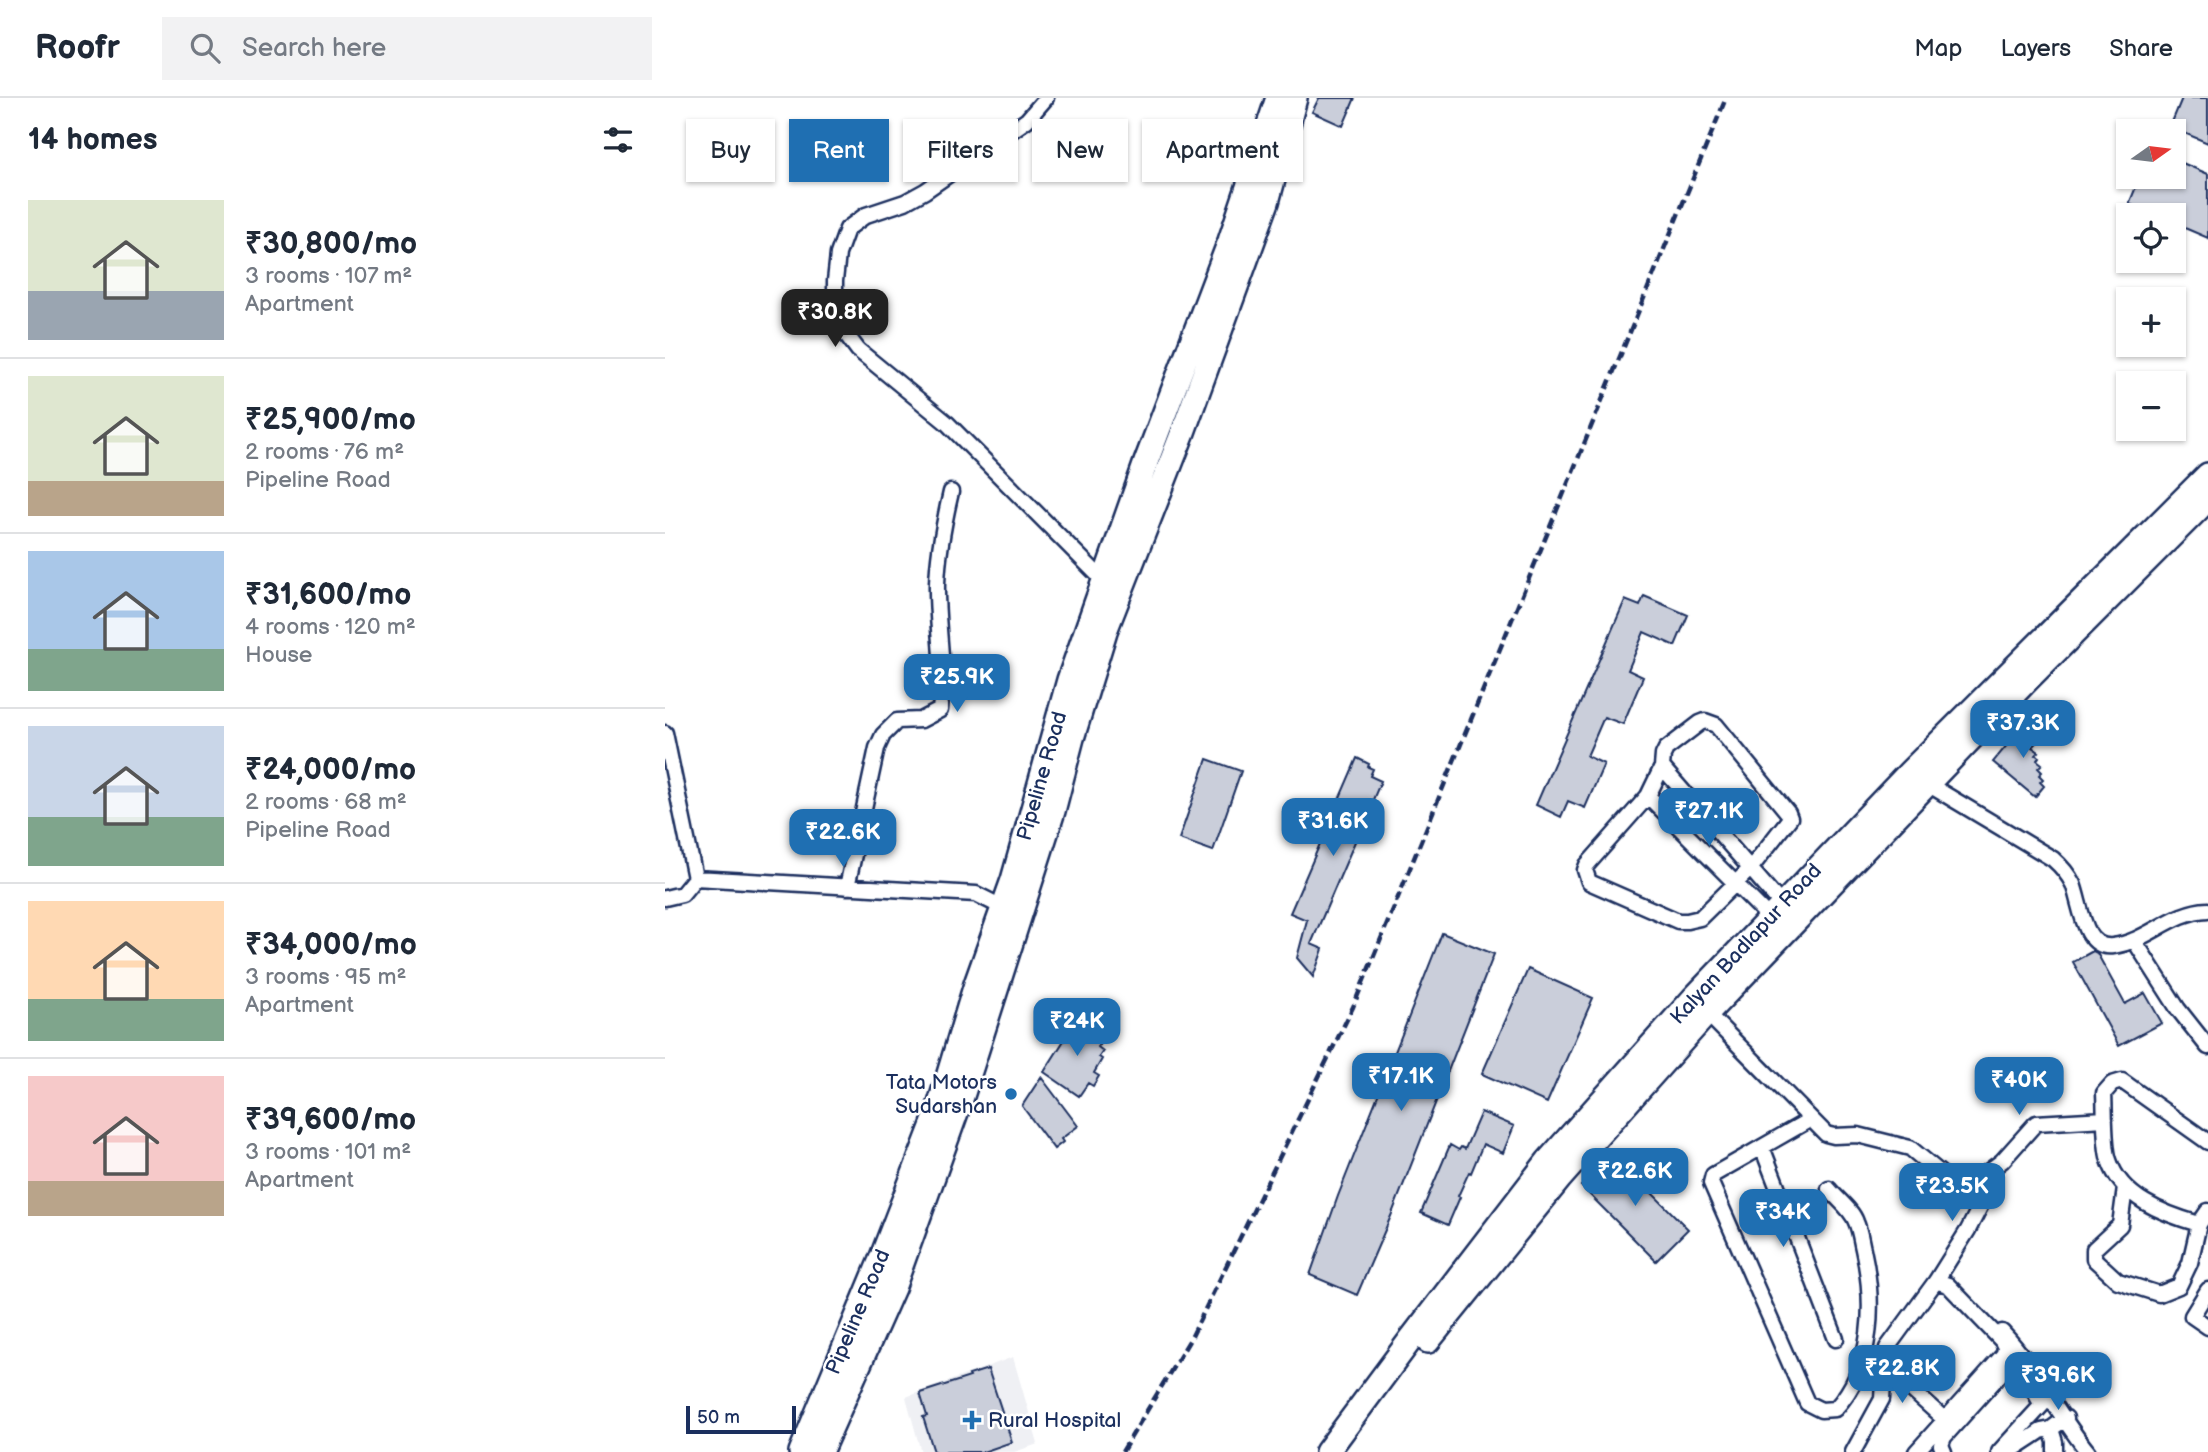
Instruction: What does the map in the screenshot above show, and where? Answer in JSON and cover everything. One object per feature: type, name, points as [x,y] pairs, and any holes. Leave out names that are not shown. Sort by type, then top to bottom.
[{"type":"main road","name":"Pipeline Road","points":[[1276,119],[1278,98]]},
{"type":"main road","name":"Pipeline Road","points":[[1284,119],[1295,98]]},
{"type":"main road","name":"Pipeline Road","points":[[820,1452],[893,1288],[966,1084],[1012,912],[1013,880],[1069,680],[1183,432],[1267,202],[1269,182]]},
{"type":"main road","name":"Kalyan Badlapur Road","points":[[1327,1452],[1548,1161],[2022,673],[2208,475]]},
{"type":"main road","name":"Kalyan Badlapur Road","points":[[2022,673],[2208,499]]},
{"type":"main road","name":"Kalyan Badlapur Road","points":[[1346,1452],[1421,1350],[1776,912],[1918,778]]},
{"type":"main road","name":"Pipeline Road","points":[[801,1452],[936,1118],[976,984],[1012,912]]},
{"type":"street","points":[[1046,98],[1027,120],[925,191],[905,202],[866,215],[847,229],[838,254],[835,311],[843,330],[858,350],[947,423],[1111,587]]},
{"type":"street","points":[[847,887],[877,748],[883,735],[897,721],[921,720],[940,710],[943,658],[937,585],[941,536],[951,492]]},
{"type":"street","points":[[1710,722],[1716,725],[1790,815],[1750,869],[1700,918],[1678,920],[1589,882],[1585,870],[1648,796],[1662,767],[1666,749],[1700,723],[1710,722]]},
{"type":"street","points":[[665,733],[695,878]]},
{"type":"street","points":[[1662,767],[1750,869],[1776,912]]},
{"type":"street","points":[[1918,778],[2053,859],[2072,884],[2090,937],[2100,945],[2111,947],[2134,940],[2171,919],[2198,910],[2208,910]]},
{"type":"street","points":[[1648,796],[1736,883],[1776,912]]},
{"type":"street","points":[[695,878],[975,894],[1012,912]]},
{"type":"street","points":[[665,898],[682,894],[695,878]]},
{"type":"street","points":[[2134,940],[2178,1009],[2208,1047]]},
{"type":"street","points":[[1700,1006],[1826,1134],[1858,1135],[1910,1148],[1962,1191],[2002,1161],[2036,1123],[2105,1119]]},
{"type":"street","points":[[2199,1224],[2168,1215],[2125,1188],[2108,1159],[2103,1093],[2112,1084],[2122,1081],[2208,1142]]},
{"type":"street","points":[[1811,1119],[1713,1175],[1711,1183],[1807,1403],[1821,1410],[1835,1409],[1846,1397],[1862,1362],[1870,1321],[1868,1273],[1856,1220],[1829,1189]]},
{"type":"street","points":[[1762,1147],[1836,1339]]},
{"type":"street","points":[[1853,1452],[1882,1399],[1887,1348],[1939,1276],[1968,1230],[1985,1197],[1988,1172]]},
{"type":"street","points":[[2125,1188],[2120,1225],[2094,1248],[2094,1259],[2118,1281],[2159,1294],[2179,1286],[2190,1263],[2199,1224],[2208,1211]]},
{"type":"street","points":[[1939,1276],[2018,1361],[2066,1418],[2088,1452]]},
{"type":"street","points":[[1916,1452],[2004,1354],[2005,1348],[2002,1341],[1939,1276]]},
{"type":"street","points":[[2208,1290],[2192,1316],[2208,1327]]},
{"type":"street","points":[[1944,1452],[1941,1444],[1944,1437],[2004,1370],[2018,1361]]},
{"type":"street","points":[[1999,1452],[2042,1405],[2018,1361]]},
{"type":"street","points":[[1884,1366],[1944,1419]]},
{"type":"street","points":[[2009,1452],[2041,1431],[2051,1430],[2066,1418]]},
{"type":"street","points":[[2051,1430],[2055,1452]]},
{"type":"shaded area","name":"Rural Hospital","points":[[1013,1357],[1038,1444],[1014,1452],[921,1452],[906,1397]]},
{"type":"building","points":[[1319,98],[1355,98],[1343,126],[1312,112]]},
{"type":"building","points":[[2182,98],[2208,98],[2208,143],[2186,134],[2186,119],[2173,119]]},
{"type":"building","points":[[2186,165],[2208,174],[2208,238],[2186,229],[2186,203],[2129,203],[2135,189],[2186,189]]},
{"type":"building","points":[[1644,596],[1688,615],[1675,646],[1644,632],[1628,670],[1643,677],[1623,724],[1604,717],[1587,756],[1604,764],[1585,808],[1568,801],[1561,817],[1536,805],[1625,600],[1640,606]]},
{"type":"building","points":[[2026,722],[2042,736],[2032,747],[2039,752],[2036,755],[2042,764],[2038,768],[2043,779],[2040,782],[2044,786],[2035,797],[1993,762]]},
{"type":"building","points":[[1357,758],[1373,769],[1370,776],[1381,781],[1311,944],[1323,949],[1313,977],[1297,958],[1307,920],[1290,913]]},
{"type":"building","points":[[1207,759],[1241,771],[1213,851],[1179,839]]},
{"type":"building","points":[[1442,933],[1494,954],[1357,1295],[1310,1275],[1338,1196]]},
{"type":"building","points":[[2093,951],[2097,953],[2125,1004],[2145,993],[2162,1023],[2119,1046],[2073,962]]},
{"type":"building","points":[[1528,969],[1593,998],[1547,1103],[1482,1074]]},
{"type":"building","points":[[1079,1017],[1098,1029],[1096,1032],[1104,1038],[1098,1047],[1103,1051],[1099,1057],[1102,1059],[1094,1073],[1099,1076],[1093,1086],[1088,1083],[1079,1096],[1044,1072]]},
{"type":"building","points":[[1041,1077],[1078,1126],[1061,1139],[1063,1142],[1054,1149],[1022,1106]]},
{"type":"building","points":[[1481,1112],[1514,1126],[1503,1153],[1483,1144],[1458,1196],[1460,1197],[1448,1225],[1421,1213],[1450,1145],[1459,1150],[1461,1147],[1465,1149]]},
{"type":"building","points":[[1613,1154],[1688,1229],[1656,1261],[1581,1186]]},
{"type":"building","name":"Rural Hospital","points":[[988,1369],[1012,1442],[983,1452],[934,1452],[923,1417],[927,1416],[920,1393]]},
{"type":"railway","points":[[1122,1452],[1192,1336],[1353,1007],[1726,98]]},
{"type":"place","name":"Tata Motors Sudarshan","points":[[1011,1094]]},
{"type":"place","name":"Rural Hospital","points":[[972,1420]]}]
